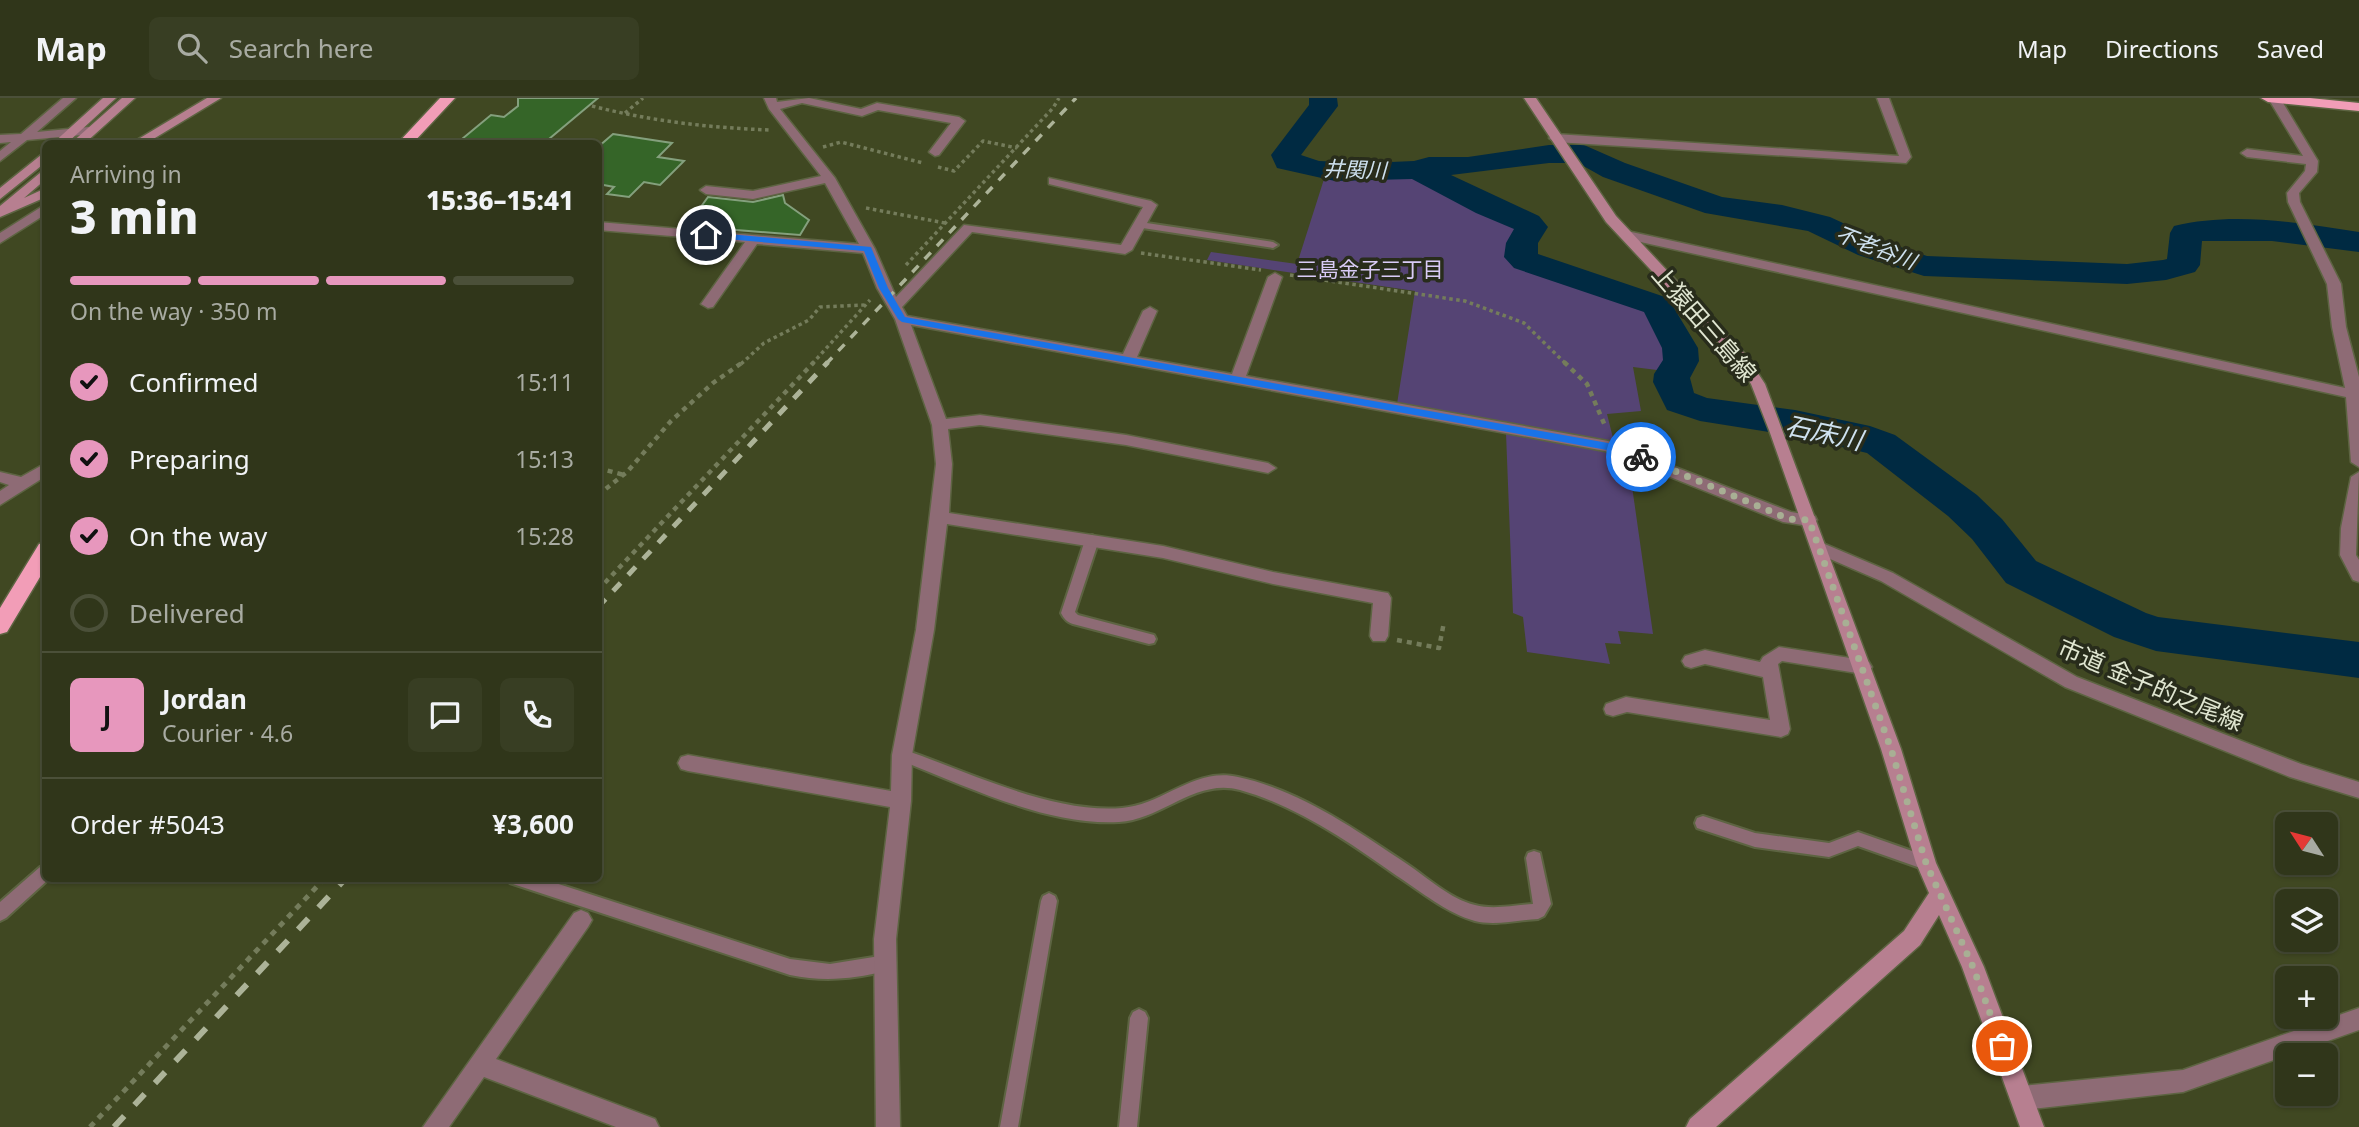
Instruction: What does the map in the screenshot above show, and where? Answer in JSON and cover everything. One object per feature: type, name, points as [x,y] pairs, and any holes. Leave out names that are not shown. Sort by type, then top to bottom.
[{"type":"highway","points":[[412,140],[448,98]]},
{"type":"highway","points":[[2268,98],[2359,107]]},
{"type":"highway","points":[[0,626],[42,556]]},
{"type":"main road","points":[[73,138],[110,98]]},
{"type":"main road","points":[[89,131],[129,98]]},
{"type":"main road","points":[[143,140],[215,98]]},
{"type":"main road","name":"上猿田三島線","points":[[1530,98],[1611,219],[1741,358],[1758,384],[1863,667],[1926,863],[1973,967],[2032,1127]]},
{"type":"main road","points":[[0,195],[42,158]]},
{"type":"main road","points":[[0,215],[42,176]]},
{"type":"main road","points":[[0,215],[42,194]]},
{"type":"main road","points":[[1698,1127],[1912,938],[1940,895]]},
{"type":"street","points":[[0,157],[70,98]]},
{"type":"street","points":[[1562,148],[1902,160],[1905,157],[1883,98]]},
{"type":"street","points":[[2274,98],[2312,161],[2311,172],[2293,192],[2294,202],[2334,284],[2339,327],[2355,384],[2359,462]]},
{"type":"street","points":[[772,102],[802,100],[862,113],[881,102],[959,121],[935,152]]},
{"type":"street","points":[[772,102],[830,178],[868,249],[884,288],[899,313],[940,425],[944,464],[940,517],[925,631],[902,755],[901,801],[885,939],[886,1126]]},
{"type":"street","points":[[0,139],[23,136],[73,138],[89,131]]},
{"type":"street","points":[[2248,153],[2312,161]]},
{"type":"street","points":[[706,190],[754,195],[830,178]]},
{"type":"street","points":[[899,313],[969,228],[1125,250],[1151,205],[1053,181]]},
{"type":"street","points":[[0,239],[42,211]]},
{"type":"street","points":[[605,227],[868,249]]},
{"type":"street","points":[[1627,235],[2355,384]]},
{"type":"street","points":[[708,304],[754,239]]},
{"type":"street","points":[[1237,380],[1272,274]]},
{"type":"street","points":[[1128,360],[1150,311]]},
{"type":"street","points":[[899,313],[1128,360],[1608,446],[1789,519],[1809,520]]},
{"type":"street","points":[[940,425],[980,420],[1126,440],[1268,468]]},
{"type":"street","points":[[0,499],[42,470]]},
{"type":"street","points":[[0,477],[22,483]]},
{"type":"street","points":[[2359,477],[2349,528],[2348,555],[2359,576]]},
{"type":"street","points":[[940,517],[1163,552],[1273,578],[1382,598],[1379,636]]},
{"type":"street","name":"市道 金子的之尾線","points":[[1821,548],[1887,578],[2071,682],[2297,771],[2359,790]]},
{"type":"street","points":[[1613,709],[1626,704],[1782,729],[1769,662],[1779,654],[1863,667]]},
{"type":"street","points":[[1691,661],[1705,657],[1771,672]]},
{"type":"street","points":[[688,763],[901,801]]},
{"type":"street","points":[[435,1127],[581,920]]},
{"type":"street","points":[[2022,1098],[2182,1081],[2359,1019]]},
{"type":"street","points":[[480,1064],[647,1127]]},
{"type":"lane","points":[[1140,225],[1273,245]]},
{"type":"lane","points":[[1092,540],[1068,613],[1073,619],[1149,639]]},
{"type":"lane","points":[[902,755],[1046,806],[1086,814],[1120,816],[1148,811],[1200,783],[1236,783],[1316,814],[1447,899],[1476,913],[1538,911],[1543,904],[1534,858]]},
{"type":"lane","points":[[1703,823],[1755,840],[1829,850],[1858,839],[1926,863]]},
{"type":"lane","points":[[0,913],[42,876]]},
{"type":"lane","points":[[528,882],[773,963],[811,972],[841,974],[886,962]]},
{"type":"lane","points":[[1009,1127],[1049,901]]},
{"type":"lane","points":[[1128,1127],[1139,1018]]},
{"type":"path","points":[[624,114],[642,98]]},
{"type":"path","points":[[602,586],[863,310],[864,305],[884,288],[1053,108],[1059,98]]},
{"type":"path","points":[[592,106],[624,114],[749,131],[770,130],[788,125]]},
{"type":"path","points":[[844,204],[945,223]]},
{"type":"path","points":[[1125,250],[1465,301],[1515,317],[1587,384],[1607,433],[1608,446]]},
{"type":"path","points":[[602,492],[624,475],[671,421],[764,343],[801,325],[820,307],[864,305]]},
{"type":"path","points":[[602,469],[624,475]]},
{"type":"path","points":[[1379,636],[1439,648],[1444,622]]},
{"type":"path","points":[[90,1127],[321,882]]},
{"type":"shaded area","points":[[1417,175],[1462,198],[1519,221],[1524,226],[1514,256],[1522,265],[1649,308],[1670,336],[1673,355],[1665,371],[1633,367],[1641,411],[1607,414],[1614,442],[1629,465],[1653,634],[1618,631],[1621,644],[1605,643],[1610,664],[1527,652],[1523,617],[1513,613],[1506,433],[1397,404],[1415,291],[1207,260],[1211,252],[1297,264],[1325,176]]},
{"type":"building","points":[[518,98],[598,98],[548,140],[461,140],[491,115],[504,117],[518,106]]},
{"type":"building","points":[[613,134],[672,143],[658,157],[684,161],[660,185],[644,182],[629,197],[607,194],[614,187],[602,185],[602,144]]},
{"type":"building","points":[[783,195],[785,203],[809,220],[800,235],[712,228],[714,224],[690,222],[708,197],[753,202]]},
{"type":"waterway","name":"井関川","points":[[1323,98],[1324,106],[1286,155],[1288,162],[1335,172],[1417,170]]},
{"type":"waterway","name":"不老谷川","points":[[1417,170],[1429,166],[1468,166],[1549,154],[1584,154],[1614,170],[1716,206],[1782,215],[1819,224],[1870,248],[1924,266],[2127,274],[2166,270],[2183,265],[2186,233],[2207,230],[2272,231],[2359,242]]},
{"type":"waterway","name":"石床川","points":[[1417,170],[1487,206],[1528,223],[1532,227],[1522,243],[1521,257],[1526,261],[1656,305],[1673,332],[1682,355],[1671,378],[1680,401],[1700,409],[1795,423],[1870,439],[1881,444],[1963,505],[1987,529],[2021,572],[2130,625],[2156,634],[2359,660]]},
{"type":"railway","points":[[826,364],[1076,98]]},
{"type":"railway","points":[[602,603],[828,362]]},
{"type":"railway","points":[[114,1127],[342,882]]},
{"type":"way so far","points":[[1641,457],[1789,519],[1809,520],[1891,749],[1926,863],[1973,967],[2002,1046]]},
{"type":"district","name":"三島金子三丁目","points":[[1370,269]]},
{"type":"route","points":[[706,235],[868,249],[884,288],[902,319],[1608,446],[1641,457]]}]
